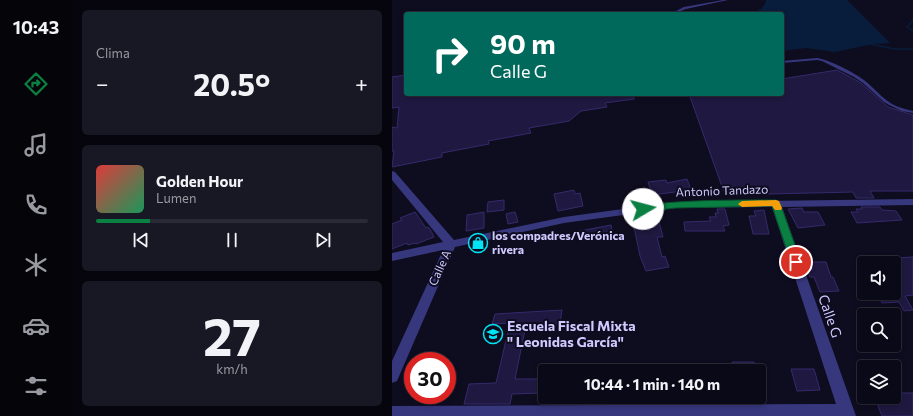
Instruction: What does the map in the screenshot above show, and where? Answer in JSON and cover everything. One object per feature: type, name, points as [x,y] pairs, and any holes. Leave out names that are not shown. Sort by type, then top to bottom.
[{"type":"street","name":"Calle A","points":[[392,174],[451,244],[392,376]]},
{"type":"street","name":"Antonio Tandazo","points":[[392,257],[564,220],[667,206],[776,203],[913,202]]},
{"type":"street","name":"Calle G","points":[[776,203],[847,414]]},
{"type":"street","points":[[392,413],[847,414]]},
{"type":"lane","points":[[676,12],[685,8],[727,0]]},
{"type":"lane","points":[[784,62],[821,59],[860,79],[889,105],[913,112]]},
{"type":"water","points":[[766,0],[847,0],[890,43],[873,44],[835,52],[806,48],[784,51],[784,12],[753,12],[759,10]]},
{"type":"building","points":[[837,70],[861,83],[888,107],[913,115],[913,191],[870,191],[874,198],[856,198],[853,192],[725,195],[690,96],[784,96],[784,79]]},
{"type":"building","points":[[404,75],[404,96],[633,96],[634,99],[605,103],[607,107],[581,111],[569,121],[529,128],[531,133],[488,141],[489,144],[442,153],[442,157],[392,167],[394,151],[392,151],[392,127],[397,128],[399,107],[392,108],[392,77]]},
{"type":"building","points":[[687,179],[691,190],[652,195],[648,182],[666,180],[667,183]]},
{"type":"building","points":[[574,190],[575,194],[580,193],[583,206],[558,211],[554,194]]},
{"type":"building","points":[[504,200],[504,210],[487,212],[488,202]]},
{"type":"building","points":[[861,207],[880,207],[882,210],[896,211],[902,220],[857,223],[851,212],[858,212],[856,209],[862,209]]},
{"type":"building","points":[[802,208],[804,212],[818,212],[825,225],[798,228],[788,209]]},
{"type":"building","points":[[717,209],[725,209],[729,225],[723,226],[725,231],[685,231],[684,222],[711,221],[709,217],[716,217],[715,213],[718,213]]},
{"type":"building","points":[[764,210],[769,234],[753,234],[749,216],[756,216],[754,211]]},
{"type":"building","points":[[415,212],[426,228],[428,227],[430,229],[434,237],[416,244],[408,245],[407,243],[392,249],[392,224],[402,220],[400,218]]},
{"type":"building","points":[[484,212],[484,228],[466,231],[467,215]]},
{"type":"building","points":[[515,212],[518,222],[508,224],[506,214]]},
{"type":"building","points":[[657,214],[663,237],[657,237],[662,257],[665,256],[669,267],[646,271],[640,256],[634,227],[640,227],[638,216]]},
{"type":"building","points":[[611,225],[613,235],[582,241],[580,231]]},
{"type":"building","points":[[913,257],[913,295],[905,296],[913,310],[904,311],[899,302],[882,303],[880,300],[901,300],[901,258]]},
{"type":"building","points":[[810,262],[826,262],[831,277],[833,277],[839,291],[820,292],[814,277],[810,277],[807,269],[813,269]]},
{"type":"building","points":[[562,310],[560,324],[526,325],[515,379],[538,379],[538,393],[512,394],[510,404],[464,404],[469,384],[496,383],[510,323],[492,324],[495,314]]},
{"type":"building","points":[[732,362],[754,362],[754,364],[732,364]]},
{"type":"building","points":[[791,369],[814,369],[820,390],[797,391]]},
{"type":"building","points":[[901,393],[913,393],[913,416],[882,416],[877,404],[901,404]]},
{"type":"waterway","points":[[913,20],[907,27],[913,31]]},
{"type":"waterway","points":[[870,44],[895,49],[913,49]]},
{"type":"slow traffic","points":[[742,204],[776,203],[778,208]]},
{"type":"place","name":"los compadres/Verónica rivera","points":[[478,243]]},
{"type":"place","name":"Escuela Fiscal Mixta \" Leonidas García\"","points":[[493,334]]},
{"type":"route","points":[[643,209],[675,205],[776,203],[796,262]]}]
